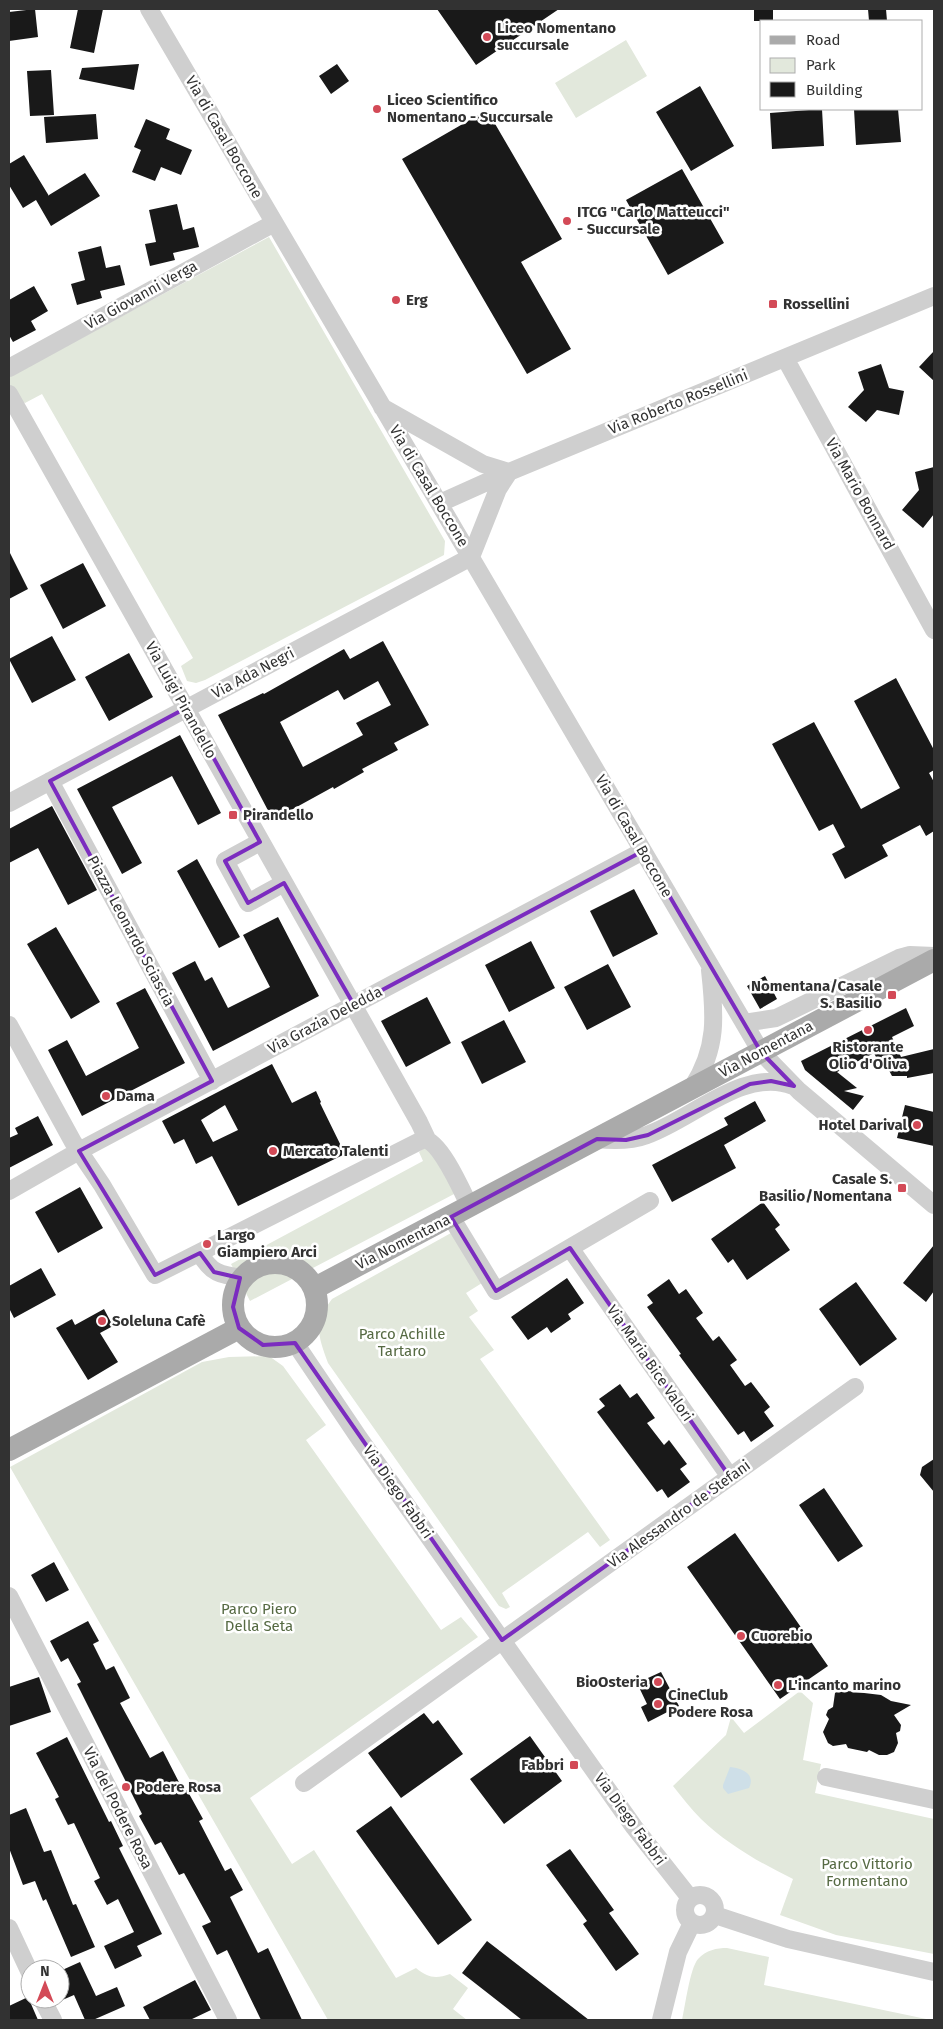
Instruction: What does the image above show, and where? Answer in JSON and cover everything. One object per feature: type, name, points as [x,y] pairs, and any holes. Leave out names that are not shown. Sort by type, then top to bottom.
[{"type":"main road","name":"Via Nomentana","points":[[315,1288],[461,1212],[934,958]]},
{"type":"main road","points":[[278,1262],[298,1268],[306,1275],[315,1288],[318,1302],[314,1322],[309,1331],[295,1343],[283,1346],[263,1345],[253,1341],[239,1328],[233,1307],[237,1287],[242,1278],[258,1266],[278,1262]]},
{"type":"main road","points":[[9,1450],[239,1328]]},
{"type":"street","name":"Via di Casal Boccone","points":[[148,9],[761,1052],[794,1086],[934,1205]]},
{"type":"street","name":"Via Giovanni Verga","points":[[9,368],[274,222]]},
{"type":"street","name":"Via Roberto Rossellini","points":[[440,504],[509,472],[934,296]]},
{"type":"street","name":"Via Mario Bonnard","points":[[785,358],[934,630]]},
{"type":"street","name":"Via Luigi Pirandello","points":[[9,394],[260,842],[354,1005],[427,1139],[443,1157],[461,1212]]},
{"type":"street","points":[[382,407],[483,464],[509,472],[498,489],[471,557]]},
{"type":"street","name":"Via Ada Negri","points":[[9,803],[471,557]]},
{"type":"street","name":"Piazza Leonardo Sciascia","points":[[50,781],[212,1081]]},
{"type":"street","points":[[260,842],[225,861],[248,903],[284,883]]},
{"type":"street","name":"Via Grazia Deledda","points":[[9,1192],[79,1150],[643,851]]},
{"type":"street","name":"Via Nomentana","points":[[744,1023],[776,1018],[900,958],[910,955],[934,958]]},
{"type":"street","name":"Via di Casal Boccone","points":[[692,1088],[705,1065],[714,1033],[714,1006],[709,964]]},
{"type":"street","points":[[9,1024],[79,1150],[155,1275],[420,1140],[427,1139]]},
{"type":"street","name":"Via Nomentana","points":[[597,1139],[626,1140],[648,1135],[750,1084],[772,1080],[794,1086]]},
{"type":"street","points":[[461,1212],[496,1291],[650,1201]]},
{"type":"street","name":"Via Maria Bice Valori","points":[[570,1248],[730,1477]]},
{"type":"street","points":[[200,1253],[205,1263],[214,1272],[242,1278]]},
{"type":"street","name":"Via Diego Fabbri","points":[[295,1343],[642,1837],[690,1898]]},
{"type":"street","name":"Via Alessandro de Stefani","points":[[502,1640],[855,1387]]},
{"type":"street","name":"Via del Podere Rosa","points":[[9,1596],[228,2020]]},
{"type":"street","points":[[304,1783],[502,1640]]},
{"type":"street","points":[[826,1777],[934,1800]]},
{"type":"street","points":[[700,1894],[710,1898],[714,1904],[715,1916],[707,1924],[698,1925],[692,1923],[687,1918],[685,1911],[686,1903],[690,1898],[700,1894]]},
{"type":"street","points":[[715,1916],[788,1939],[934,1972]]},
{"type":"street","points":[[661,2020],[678,1952],[692,1923]]},
{"type":"street","points":[[9,1928],[23,1959]]},
{"type":"highlighted area","points":[[186,708],[260,842],[225,861],[248,903],[284,883],[354,1005],[643,851],[761,1052],[794,1086],[771,1081],[750,1084],[648,1135],[626,1140],[597,1139],[451,1217],[496,1291],[570,1248],[730,1477],[502,1640],[295,1343],[263,1345],[239,1328],[233,1307],[240,1278],[214,1272],[200,1253],[155,1275],[79,1151],[212,1081],[50,781]]},
{"type":"green space","points":[[626,40],[647,76],[576,118],[555,83]]},
{"type":"green space","points":[[269,237],[445,541],[444,555],[196,683],[187,681],[181,666],[193,658],[42,394],[25,403],[13,393],[9,377]]},
{"type":"green space","points":[[427,1146],[456,1193],[250,1301],[231,1264],[423,1161],[419,1152]]},
{"type":"green space","name":"Parco Achille Tartaro","points":[[451,1233],[482,1283],[466,1293],[478,1311],[469,1317],[494,1350],[480,1359],[610,1540],[600,1547],[588,1532],[502,1593],[510,1607],[506,1609],[499,1606],[328,1363],[320,1337],[319,1330],[322,1316],[332,1299]]},
{"type":"green space","name":"Parco Piero Della Seta","points":[[269,1356],[283,1366],[326,1425],[306,1440],[441,1630],[461,1617],[478,1637],[250,1798],[292,1864],[314,1850],[396,1978],[416,1968],[432,1977],[450,1974],[468,1988],[453,2009],[467,2020],[328,2020],[10,1467],[202,1362],[229,1357]]},
{"type":"green space","name":"Parco Vittorio Formentano","points":[[800,1691],[813,1703],[803,1760],[821,1764],[815,1793],[934,1819],[934,1954],[836,1935],[780,1915],[793,1879],[756,1860],[722,1837],[697,1815],[673,1786],[726,1735],[731,1717],[744,1733]]},
{"type":"green space","points":[[719,1948],[769,1957],[764,1985],[931,2020],[682,2020],[690,1979],[698,1959],[704,1953]]},
{"type":"shaded area","points":[[730,1767],[743,1770],[749,1775],[751,1783],[749,1788],[728,1794],[723,1785]]},
{"type":"building","points":[[35,9],[38,37],[9,41],[9,12]]},
{"type":"building","points":[[78,9],[103,9],[94,53],[70,48]]},
{"type":"building","name":"Liceo Nomentano succursale","points":[[437,9],[559,9],[476,65]]},
{"type":"building","points":[[773,9],[773,20],[754,21],[754,10]]},
{"type":"building","points":[[868,9],[886,9],[887,20],[869,20]]},
{"type":"building","points":[[139,64],[134,90],[79,79],[82,68]]},
{"type":"building","points":[[337,64],[349,81],[331,94],[319,76]]},
{"type":"building","points":[[51,70],[54,115],[30,116],[27,71]]},
{"type":"building","points":[[700,86],[734,146],[691,171],[656,112]]},
{"type":"building","points":[[487,110],[562,239],[521,262],[571,349],[527,374],[402,159]]},
{"type":"building","points":[[822,110],[824,146],[772,149],[770,113]]},
{"type":"building","points":[[854,110],[898,110],[901,142],[856,145]]},
{"type":"building","points":[[96,114],[98,139],[46,143],[44,117]]},
{"type":"building","points":[[146,119],[170,129],[166,139],[192,150],[181,175],[161,167],[155,181],[132,172],[141,150],[134,147]]},
{"type":"building","points":[[24,155],[49,196],[85,173],[100,196],[51,226],[36,200],[23,208],[9,185],[9,164]]},
{"type":"building","points":[[682,169],[724,243],[668,275],[626,200]]},
{"type":"building","points":[[177,204],[183,230],[194,227],[199,247],[173,253],[175,260],[150,266],[145,244],[156,242],[149,210]]},
{"type":"building","points":[[101,246],[106,268],[120,265],[125,285],[100,291],[102,298],[77,305],[71,284],[85,280],[78,252]]},
{"type":"building","points":[[34,286],[48,311],[31,321],[36,330],[13,342],[9,335],[9,300]]},
{"type":"building","points":[[934,351],[934,381],[919,367]]},
{"type":"building","points":[[881,364],[889,388],[904,391],[899,415],[877,410],[866,422],[848,407],[864,390],[858,372]]},
{"type":"building","points":[[934,467],[934,514],[923,528],[902,510],[919,490],[915,472]]},
{"type":"building","points":[[9,551],[28,589],[9,599]]},
{"type":"building","points":[[83,563],[106,606],[63,629],[40,585]]},
{"type":"building","points":[[52,636],[76,680],[32,703],[9,659]]},
{"type":"building","points":[[383,641],[429,725],[394,743],[398,750],[362,769],[364,772],[273,820],[218,715],[264,694],[344,649],[350,659]],"holes":[[[378,681],[391,705],[356,723],[363,735],[303,767],[280,722],[338,690],[344,700]]]},
{"type":"building","points":[[129,653],[153,697],[109,721],[85,677]]},
{"type":"building","points":[[896,678],[934,750],[934,770],[929,773],[934,782],[934,831],[926,836],[920,825],[882,845],[888,856],[845,879],[832,854],[845,847],[833,824],[819,831],[772,744],[814,722],[861,809],[900,788],[854,701]]},
{"type":"building","points":[[180,735],[221,813],[198,825],[172,776],[112,807],[142,863],[122,874],[77,789]]},
{"type":"building","points":[[52,806],[97,890],[68,905],[38,848],[9,863],[9,829]]},
{"type":"building","points":[[197,859],[240,937],[219,948],[177,871]]},
{"type":"building","points":[[634,889],[658,934],[613,957],[590,911]]},
{"type":"building","points":[[278,917],[319,996],[213,1051],[172,973],[195,961],[205,981],[212,977],[228,1008],[270,987],[243,935]]},
{"type":"building","points":[[56,927],[100,1002],[71,1019],[27,944]]},
{"type":"building","points":[[531,941],[555,988],[509,1012],[485,965]]},
{"type":"building","points":[[608,964],[631,1007],[587,1030],[564,987]]},
{"type":"building","points":[[765,976],[777,999],[760,1009],[747,986]]},
{"type":"building","points":[[145,988],[185,1063],[82,1116],[48,1050],[67,1040],[86,1076],[139,1048],[116,1003]]},
{"type":"building","points":[[427,997],[451,1043],[406,1067],[381,1021]]},
{"type":"building","points":[[906,1008],[914,1026],[892,1037],[901,1057],[934,1049],[934,1073],[907,1078],[907,1076],[892,1076],[884,1061],[879,1063],[874,1053],[837,1072],[857,1088],[844,1091],[864,1096],[853,1110],[805,1070],[801,1061]]},
{"type":"building","points":[[504,1020],[526,1062],[482,1084],[461,1042]]},
{"type":"building","name":"Mercato Talenti","points":[[272,1064],[292,1103],[316,1091],[345,1154],[238,1206],[212,1156],[196,1164],[184,1139],[174,1144],[162,1121]],"holes":[[[225,1105],[238,1130],[213,1142],[201,1120]]]},
{"type":"building","points":[[755,1101],[766,1121],[724,1145],[736,1168],[672,1202],[652,1165],[728,1125],[724,1118]]},
{"type":"building","name":"Hotel Darival","points":[[905,1105],[934,1112],[934,1146],[897,1138]]},
{"type":"building","points":[[38,1116],[53,1145],[9,1168],[9,1138],[18,1134],[15,1128]]},
{"type":"building","points":[[80,1187],[103,1228],[58,1253],[35,1212]]},
{"type":"building","points":[[763,1202],[780,1225],[775,1229],[790,1250],[747,1280],[733,1259],[728,1263],[711,1239]]},
{"type":"building","points":[[934,1245],[934,1291],[926,1302],[903,1283]]},
{"type":"building","points":[[41,1268],[56,1295],[14,1318],[9,1308],[9,1286]]},
{"type":"building","points":[[567,1278],[584,1303],[568,1314],[571,1319],[551,1333],[547,1327],[528,1340],[511,1317]]},
{"type":"building","points":[[669,1279],[679,1294],[686,1289],[703,1313],[696,1318],[713,1341],[719,1336],[737,1360],[730,1365],[745,1386],[751,1382],[770,1407],[764,1412],[774,1426],[751,1442],[744,1431],[738,1435],[679,1355],[681,1354],[647,1307],[653,1303],[647,1295]]},
{"type":"building","points":[[856,1282],[897,1339],[860,1366],[819,1309]]},
{"type":"building","points":[[104,1309],[113,1326],[100,1333],[118,1362],[88,1380],[56,1328],[72,1319],[75,1325]]},
{"type":"building","points":[[620,1384],[630,1398],[637,1393],[655,1418],[647,1423],[664,1445],[669,1440],[687,1464],[680,1469],[690,1482],[668,1498],[662,1489],[657,1492],[597,1412],[605,1406],[599,1399]]},
{"type":"building","points":[[934,1459],[934,1492],[920,1475],[922,1467]]},
{"type":"building","points":[[824,1488],[863,1546],[838,1562],[799,1505]]},
{"type":"building","points":[[735,1533],[828,1666],[780,1699],[687,1567]]},
{"type":"building","points":[[54,1562],[69,1590],[46,1602],[31,1575]]},
{"type":"building","points":[[88,1621],[99,1641],[93,1644],[106,1670],[114,1666],[130,1698],[120,1703],[150,1758],[163,1751],[184,1792],[187,1790],[203,1819],[199,1821],[225,1871],[231,1868],[243,1890],[230,1897],[258,1953],[268,1948],[302,2020],[261,2020],[227,1950],[217,1955],[202,1926],[211,1922],[184,1873],[179,1875],[161,1842],[155,1845],[139,1816],[142,1814],[77,1684],[81,1682],[68,1658],[61,1662],[50,1641]]},
{"type":"building","points":[[661,1672],[679,1706],[648,1722],[641,1707],[647,1704],[637,1683]]},
{"type":"building","points":[[39,1677],[51,1712],[9,1726],[9,1687]]},
{"type":"building","points":[[839,1690],[881,1695],[891,1701],[911,1705],[894,1715],[901,1725],[900,1731],[896,1733],[898,1743],[894,1752],[887,1755],[879,1755],[869,1750],[867,1752],[848,1748],[846,1744],[833,1746],[828,1743],[823,1732],[829,1719],[826,1715],[828,1710],[833,1707],[835,1693]]},
{"type":"building","points":[[424,1713],[433,1724],[438,1720],[463,1754],[401,1798],[368,1753]]},
{"type":"building","points":[[530,1736],[562,1781],[504,1824],[470,1779]]},
{"type":"building","points":[[67,1737],[109,1822],[111,1821],[123,1846],[119,1848],[162,1934],[137,1946],[142,1956],[115,1969],[104,1946],[134,1932],[118,1899],[107,1905],[94,1881],[100,1878],[74,1823],[68,1825],[55,1799],[59,1797],[36,1753]]},
{"type":"building","points":[[391,1806],[472,1920],[438,1945],[356,1831]]},
{"type":"building","points":[[26,1808],[44,1852],[51,1850],[73,1905],[76,1904],[95,1947],[71,1957],[46,1899],[43,1901],[35,1881],[23,1885],[9,1848],[9,1815]]},
{"type":"building","points":[[570,1849],[614,1910],[609,1913],[639,1954],[616,1971],[583,1924],[587,1921],[546,1865]]},
{"type":"building","points":[[487,1941],[589,2020],[522,2020],[462,1973]]},
{"type":"building","points":[[80,1962],[96,1996],[117,1987],[125,2006],[93,2020],[85,2020],[74,1995],[70,1997],[70,1966]]},
{"type":"building","points":[[195,1980],[211,2010],[190,2020],[150,2020],[143,2007]]},
{"type":"building","points":[[20,2001],[20,2009],[33,2009],[38,2020],[9,2020],[9,2006]]},
{"type":"place","name":"Liceo Nomentano succursale","points":[[487,37]]},
{"type":"place","name":"Liceo Scientifico Nomentano - Succursale","points":[[377,109]]},
{"type":"place","name":"ITCG \"Carlo Matteucci\" - Succursale","points":[[567,221]]},
{"type":"place","name":"Erg","points":[[396,300]]},
{"type":"place","name":"Rossellini","points":[[773,304]]},
{"type":"place","name":"Pirandello","points":[[233,815]]},
{"type":"place","name":"Nomentana/Casale S. Basilio","points":[[892,995]]},
{"type":"place","name":"Ristorante Olio d'Oliva","points":[[868,1030]]},
{"type":"place","name":"Dama","points":[[106,1096]]},
{"type":"place","name":"Hotel Darival","points":[[917,1125]]},
{"type":"place","name":"Mercato Talenti","points":[[273,1151]]},
{"type":"place","name":"Casale S. Basilio/Nomentana","points":[[902,1188]]},
{"type":"place","name":"Largo Giampiero Arci","points":[[207,1244]]},
{"type":"place","name":"Soleluna Cafè","points":[[102,1321]]},
{"type":"place","name":"Cuorebio","points":[[741,1636]]},
{"type":"place","name":"BioOsteria","points":[[658,1682]]},
{"type":"place","name":"L'incanto marino","points":[[778,1685]]},
{"type":"place","name":"CineClub Podere Rosa","points":[[658,1704]]},
{"type":"place","name":"Fabbri","points":[[574,1765]]},
{"type":"place","name":"Podere Rosa","points":[[126,1787]]}]
